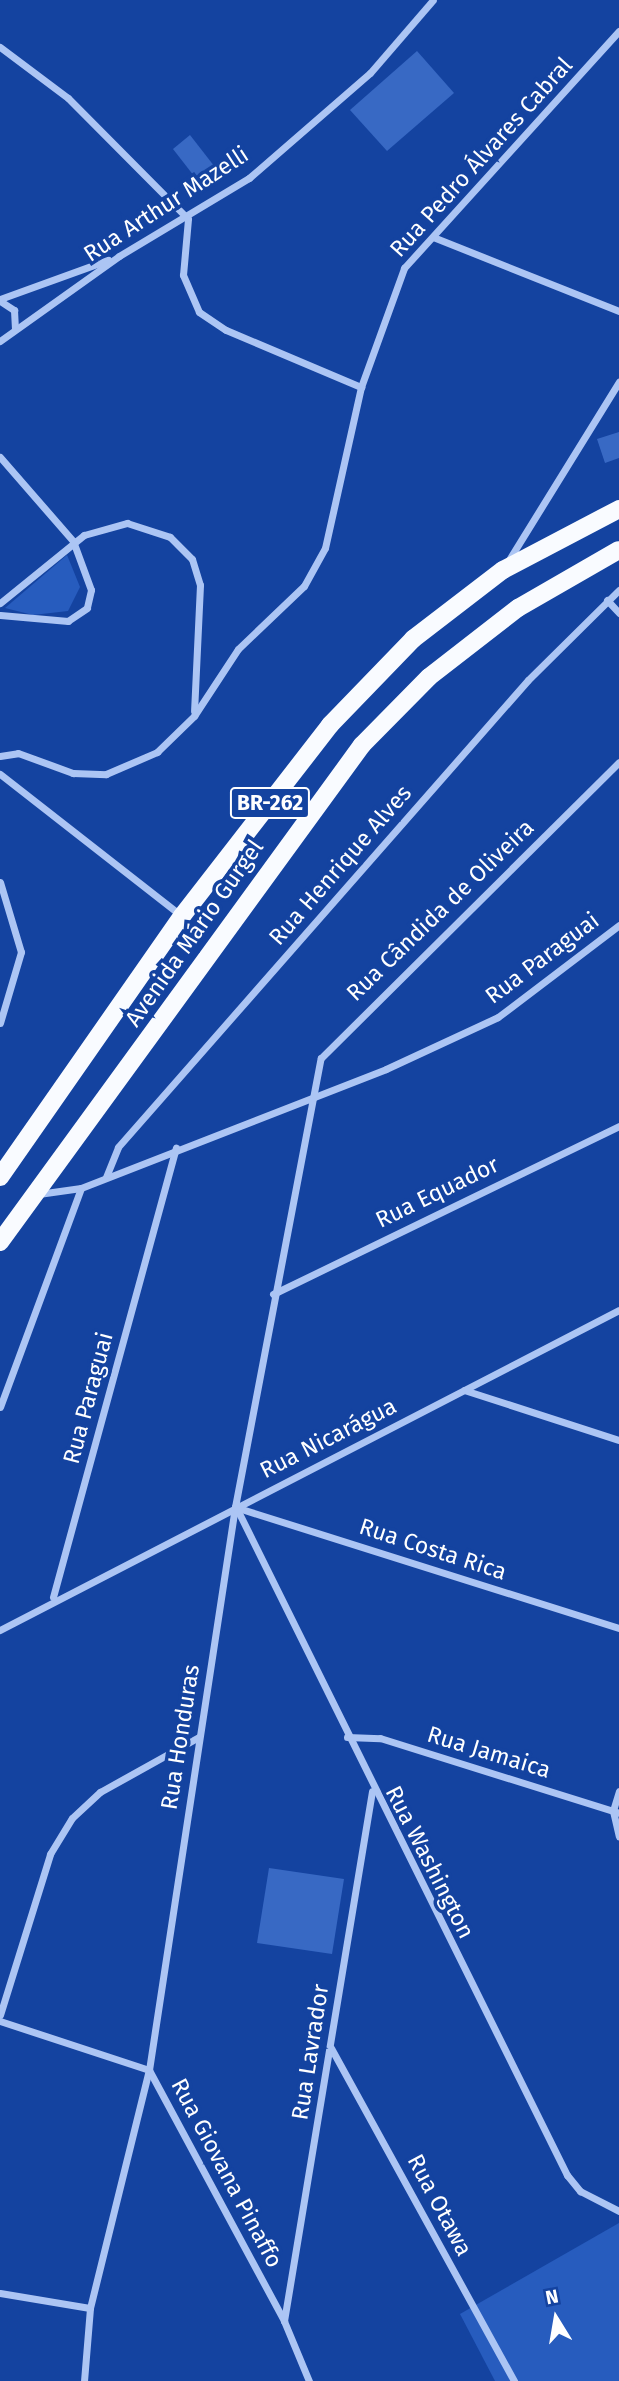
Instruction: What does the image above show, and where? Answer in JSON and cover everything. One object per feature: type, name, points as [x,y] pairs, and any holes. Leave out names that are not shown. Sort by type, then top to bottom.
[{"type":"main road","name":"Avenida Mário Gurgel","points":[[0,1177],[182,916],[330,726],[413,639],[503,570],[619,509]]},
{"type":"main road","name":"Avenida Mário Gurgel","points":[[0,1242],[362,745],[429,677],[518,608],[619,550]]},
{"type":"street","name":"Rua Arthur Mazelli","points":[[0,341],[119,256],[188,219],[248,178],[370,74],[433,0]]},
{"type":"street","name":"Rua Pedro Álvares Cabral","points":[[0,756],[18,753],[73,773],[106,774],[157,752],[194,716],[238,649],[315,569],[361,387],[404,268],[619,31]]},
{"type":"street","points":[[0,47],[68,98],[188,219],[183,275],[199,312],[226,330],[361,387]]},
{"type":"street","points":[[433,237],[619,311]]},
{"type":"street","points":[[0,300],[119,256]]},
{"type":"street","points":[[0,300],[14,310],[15,328]]},
{"type":"street","points":[[503,570],[619,382]]},
{"type":"street","points":[[0,457],[73,541],[90,578],[87,608],[57,623],[0,615]]},
{"type":"street","points":[[0,603],[73,541],[113,525],[142,524],[170,537],[192,559],[201,599],[194,716]]},
{"type":"street","name":"Rua Henrique Alves","points":[[106,1177],[118,1147],[528,680],[619,590]]},
{"type":"street","points":[[607,600],[619,613]]},
{"type":"street","name":"Rua Cândida de Oliveira","points":[[311,1098],[321,1058],[335,1040],[619,762]]},
{"type":"street","points":[[0,774],[182,916]]},
{"type":"street","points":[[0,882],[21,952],[0,1023]]},
{"type":"street","name":"Rua Paraguai","points":[[37,1194],[81,1188],[176,1148],[311,1098],[498,1017],[619,925]]},
{"type":"street","name":"Rua Honduras","points":[[84,2381],[90,2308],[149,2070],[235,1507],[311,1098]]},
{"type":"street","name":"Rua Equador","points":[[273,1294],[619,1126]]},
{"type":"street","name":"Rua Paraguai","points":[[53,1597],[176,1148]]},
{"type":"street","points":[[0,1407],[81,1188]]},
{"type":"street","name":"Rua Nicarágua","points":[[53,1597],[619,1310]]},
{"type":"street","points":[[464,1390],[619,1440]]},
{"type":"street","name":"Rua Costa Rica","points":[[235,1507],[619,1628]]},
{"type":"street","name":"Rua Washington","points":[[235,1507],[372,1790],[567,2175],[580,2190],[619,2211]]},
{"type":"street","points":[[0,1629],[53,1597]]},
{"type":"street","name":"Rua Jamaica","points":[[347,1737],[380,1738],[616,1812]]},
{"type":"street","points":[[0,2015],[50,1854],[72,1818],[100,1792],[200,1738]]},
{"type":"street","name":"Rua Lavrador","points":[[284,2321],[372,1790]]},
{"type":"street","points":[[619,1791],[616,1812],[619,1836]]},
{"type":"street","name":"Rua Giovana Pinaffo","points":[[0,2021],[149,2070],[284,2321],[309,2381]]},
{"type":"street","name":"Rua Otawa","points":[[331,2047],[514,2381]]},
{"type":"street","points":[[0,2293],[90,2308]]},
{"type":"street","points":[[86,2368],[92,2381]]},
{"type":"shaded area","points":[[67,555],[80,587],[68,611],[33,615],[5,608]]},
{"type":"shaded area","points":[[619,2223],[619,2381],[495,2381],[460,2314]]},
{"type":"building","points":[[417,51],[454,93],[387,151],[350,110]]},
{"type":"building","points":[[190,135],[218,171],[201,185],[173,149]]},
{"type":"building","points":[[619,432],[619,458],[605,463],[597,439]]},
{"type":"building","points":[[269,1868],[344,1879],[332,1954],[257,1943]]}]
